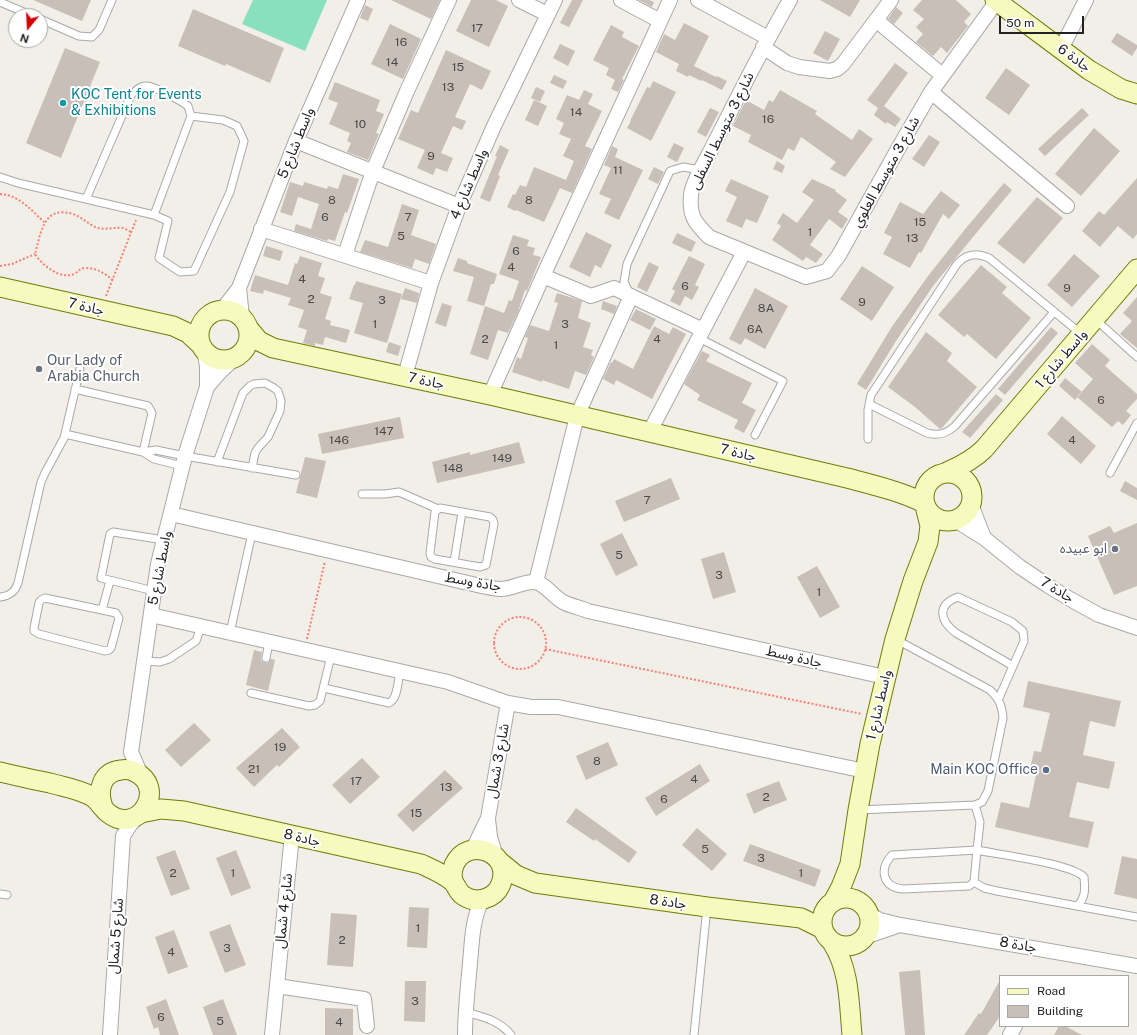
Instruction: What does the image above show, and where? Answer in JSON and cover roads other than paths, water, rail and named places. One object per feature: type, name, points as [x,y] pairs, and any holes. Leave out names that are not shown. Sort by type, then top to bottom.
[{"type":"main road","name":"جادة 6","points":[[996,0],[1089,70],[1121,88],[1137,94]]},
{"type":"main road","name":"واسط شارع 1","points":[[940,475],[961,467],[984,449],[1137,269]]},
{"type":"main road","name":"جادة 7","points":[[0,288],[173,326],[190,326],[214,314]]},
{"type":"main road","points":[[229,310],[236,313],[246,323],[247,346],[238,355],[227,360],[218,359],[210,356],[203,348],[199,336],[200,326],[214,314],[229,310]]},
{"type":"main road","name":"جادة 7","points":[[246,323],[259,341],[274,348],[490,395],[874,485],[912,497],[925,506]]},
{"type":"main road","name":"جادة 7","points":[[173,326],[188,333],[203,348]]},
{"type":"main road","name":"جادة 7","points":[[238,355],[256,350],[274,348]]},
{"type":"main road","name":"واسط شارع 1","points":[[969,486],[984,449]]},
{"type":"main road","name":"جادة 7","points":[[874,485],[903,486],[917,484],[940,475]]},
{"type":"main road","points":[[940,475],[960,476],[969,486],[972,492],[971,504],[962,517],[952,521],[936,518],[925,506],[923,496],[924,489],[940,475]]},
{"type":"main road","name":"واسط شارع 1","points":[[829,906],[841,887],[850,864],[858,810],[876,717],[895,639],[913,582],[928,542],[930,526],[925,506]]},
{"type":"main road","name":"واسط شارع 1","points":[[926,550],[934,537],[952,521]]},
{"type":"main road","points":[[0,772],[77,790],[92,797],[114,817],[124,819],[133,818],[141,814],[146,808],[150,792],[143,778],[130,770],[121,770],[77,790]]},
{"type":"main road","points":[[105,809],[100,799],[100,790],[108,777]]},
{"type":"main road","name":"جادة 8","points":[[143,778],[164,799],[184,811]]},
{"type":"main road","name":"جادة 8","points":[[141,814],[161,809],[184,811],[421,864],[439,872],[459,890]]},
{"type":"main road","points":[[482,850],[498,859],[503,870],[503,879],[500,888],[488,897],[473,900],[459,890],[452,879],[452,870],[456,860],[468,851],[482,850]]},
{"type":"main road","name":"جادة 8","points":[[421,864],[443,860],[468,851]]},
{"type":"main road","name":"جادة 8","points":[[498,859],[516,875],[535,883],[707,907],[800,918],[813,915],[829,906]]},
{"type":"main road","name":"واسط شارع 1","points":[[850,864],[852,879],[864,908]]},
{"type":"main road","name":"جادة 8","points":[[488,897],[513,886],[535,883]]},
{"type":"main road","points":[[847,978],[870,922],[864,908],[853,899],[846,898],[829,906],[822,919],[827,936],[842,959],[847,978],[852,1035]]},
{"type":"main road","name":"جادة 8","points":[[800,918],[827,936]]},
{"type":"main road","points":[[827,936],[839,945],[846,946],[853,945],[862,939]]},
{"type":"street","name":"واسط شارع 5","points":[[214,314],[239,288],[296,141],[358,0]]},
{"type":"street","points":[[346,255],[373,171],[448,0]]},
{"type":"street","points":[[519,0],[547,14]]},
{"type":"street","name":"واسط شارع 4","points":[[405,376],[431,283],[459,206],[494,126],[555,0]]},
{"type":"street","points":[[621,0],[660,21]]},
{"type":"street","points":[[490,395],[670,0]]},
{"type":"street","points":[[698,0],[765,42],[791,65],[826,70],[834,70],[843,64],[891,0]]},
{"type":"street","name":"شارع 3 متوسط السفلى","points":[[744,252],[709,237],[697,225],[691,211],[691,193],[765,42],[790,0]]},
{"type":"street","name":"شارع 3 متوسط العلوي","points":[[744,252],[806,277],[827,271],[839,255],[931,92],[996,0]]},
{"type":"street","points":[[1061,49],[1086,0]]},
{"type":"street","points":[[876,20],[942,75]]},
{"type":"street","points":[[931,92],[1067,206]]},
{"type":"street","points":[[296,141],[459,206]]},
{"type":"street","points":[[261,229],[431,283]]},
{"type":"street","points":[[649,433],[744,252]]},
{"type":"street","points":[[543,276],[591,296],[614,288],[701,334]]},
{"type":"street","name":"واسط شارع 5","points":[[239,288],[246,323]]},
{"type":"street","points":[[536,582],[577,416],[631,296]]},
{"type":"street","name":"واسط شارع 5","points":[[131,752],[158,564],[184,462],[207,387],[207,366],[203,348]]},
{"type":"street","name":"واسط شارع 5","points":[[207,387],[238,355]]},
{"type":"street","points":[[971,504],[984,538]]},
{"type":"street","name":"جادة وسط","points":[[171,514],[328,550],[446,569],[502,589],[517,586],[525,582],[536,582],[545,586],[552,594],[564,603],[588,611],[886,677]]},
{"type":"street","name":"جادة 7","points":[[952,521],[984,538],[1020,567],[1070,599],[1099,615],[1137,628]]},
{"type":"street","points":[[151,615],[448,682],[508,703],[531,707],[558,707],[865,771]]},
{"type":"street","name":"شارع 3 شمال","points":[[498,859],[490,837],[488,818],[508,703]]},
{"type":"street","points":[[108,777],[131,752],[143,778]]},
{"type":"street","points":[[105,809],[118,824],[123,836]]},
{"type":"street","points":[[123,836],[130,825],[141,814]]},
{"type":"street","name":"شارع 3 شمال","points":[[468,851],[488,818]]},
{"type":"street","name":"شارع 5 شمال","points":[[110,1035],[123,836]]},
{"type":"street","name":"شارع 4 شمال","points":[[272,1035],[292,836]]},
{"type":"street","points":[[459,890],[469,909],[473,927]]},
{"type":"street","points":[[465,1035],[465,1012],[473,927],[477,910],[488,897]]},
{"type":"street","name":"جادة 8","points":[[864,908],[880,920],[900,925],[1137,966]]},
{"type":"street","name":"جادة 8","points":[[862,939],[900,925]]},
{"type":"street","points":[[277,986],[364,999],[367,1026]]},
{"type":"lane","points":[[48,22],[79,36],[92,37],[99,30],[112,0]]},
{"type":"lane","points":[[0,2],[14,8]]},
{"type":"lane","points":[[86,199],[131,95],[138,88],[147,86],[178,99],[188,106],[191,116],[154,215]]},
{"type":"lane","points":[[0,177],[18,183],[154,215],[168,221],[159,258],[180,272],[194,271],[230,192],[244,141],[237,126],[223,120],[191,116]]},
{"type":"lane","points":[[631,296],[624,282],[627,264],[670,171],[683,167],[701,170]]},
{"type":"lane","points":[[868,439],[869,404],[874,391],[957,264],[968,256],[975,254],[989,258],[1082,334]]},
{"type":"lane","points":[[869,404],[926,433],[945,433],[955,426],[1054,312]]},
{"type":"lane","points":[[1095,319],[1137,357]]},
{"type":"lane","points":[[701,334],[783,381],[755,435]]},
{"type":"lane","points":[[0,597],[10,595],[17,588],[41,482],[44,473],[65,434],[80,369]]},
{"type":"lane","points":[[217,462],[243,393],[254,384],[265,383],[278,392],[281,406],[268,437],[255,453],[252,468]]},
{"type":"lane","points":[[75,389],[148,406],[152,413],[143,452]]},
{"type":"lane","points":[[1110,473],[1137,423]]},
{"type":"lane","points":[[65,434],[143,452],[156,450],[184,462],[217,462],[296,476]]},
{"type":"lane","points":[[362,494],[385,494],[399,492],[438,508],[490,517],[494,524],[486,565],[482,567],[446,569],[432,557],[430,553],[435,512],[438,508]]},
{"type":"lane","points":[[446,569],[462,512]]},
{"type":"lane","points":[[154,591],[101,578],[110,534],[113,532],[164,540]]},
{"type":"lane","points":[[230,633],[252,533]]},
{"type":"lane","points":[[437,560],[446,569]]},
{"type":"lane","points":[[102,610],[110,581]]},
{"type":"lane","points":[[999,698],[1024,641],[1023,631],[1012,622],[958,597],[950,600],[945,605],[942,612],[943,618],[948,627],[1013,666]]},
{"type":"lane","points":[[45,598],[102,610],[116,613],[119,618],[111,648],[109,650],[105,651],[39,634],[34,631],[39,603],[45,598]]},
{"type":"lane","points":[[145,660],[160,662],[169,659],[196,641],[201,626]]},
{"type":"lane","points":[[858,810],[975,805],[982,802],[988,791],[1003,718],[999,698],[990,690],[895,639]]},
{"type":"lane","points":[[266,658],[269,642]]},
{"type":"lane","points":[[256,692],[312,706],[318,704],[324,688],[331,656]]},
{"type":"lane","points":[[324,688],[389,703],[394,698],[400,671]]},
{"type":"lane","points":[[975,805],[980,822],[977,850],[974,882],[969,886],[894,888],[889,884],[884,878],[884,871],[887,861],[892,855],[977,850],[1064,866],[1079,872],[1084,877],[1085,893],[1082,902],[1077,906]]},
{"type":"lane","points":[[974,882],[984,888],[997,892],[1137,917]]},
{"type":"lane","points":[[694,1035],[707,907]]},
{"type":"lane","points":[[465,1012],[489,1018],[511,1035]]},
{"type":"place","name":"KOC Tent for Events & Exhibitions","points":[[63,103]]},
{"type":"place","name":"Our Lady of Arabia Church","points":[[39,369]]},
{"type":"place","name":"ابو عبيده","points":[[1115,549]]},
{"type":"place","name":"Main KOC Office","points":[[1046,770]]}]
